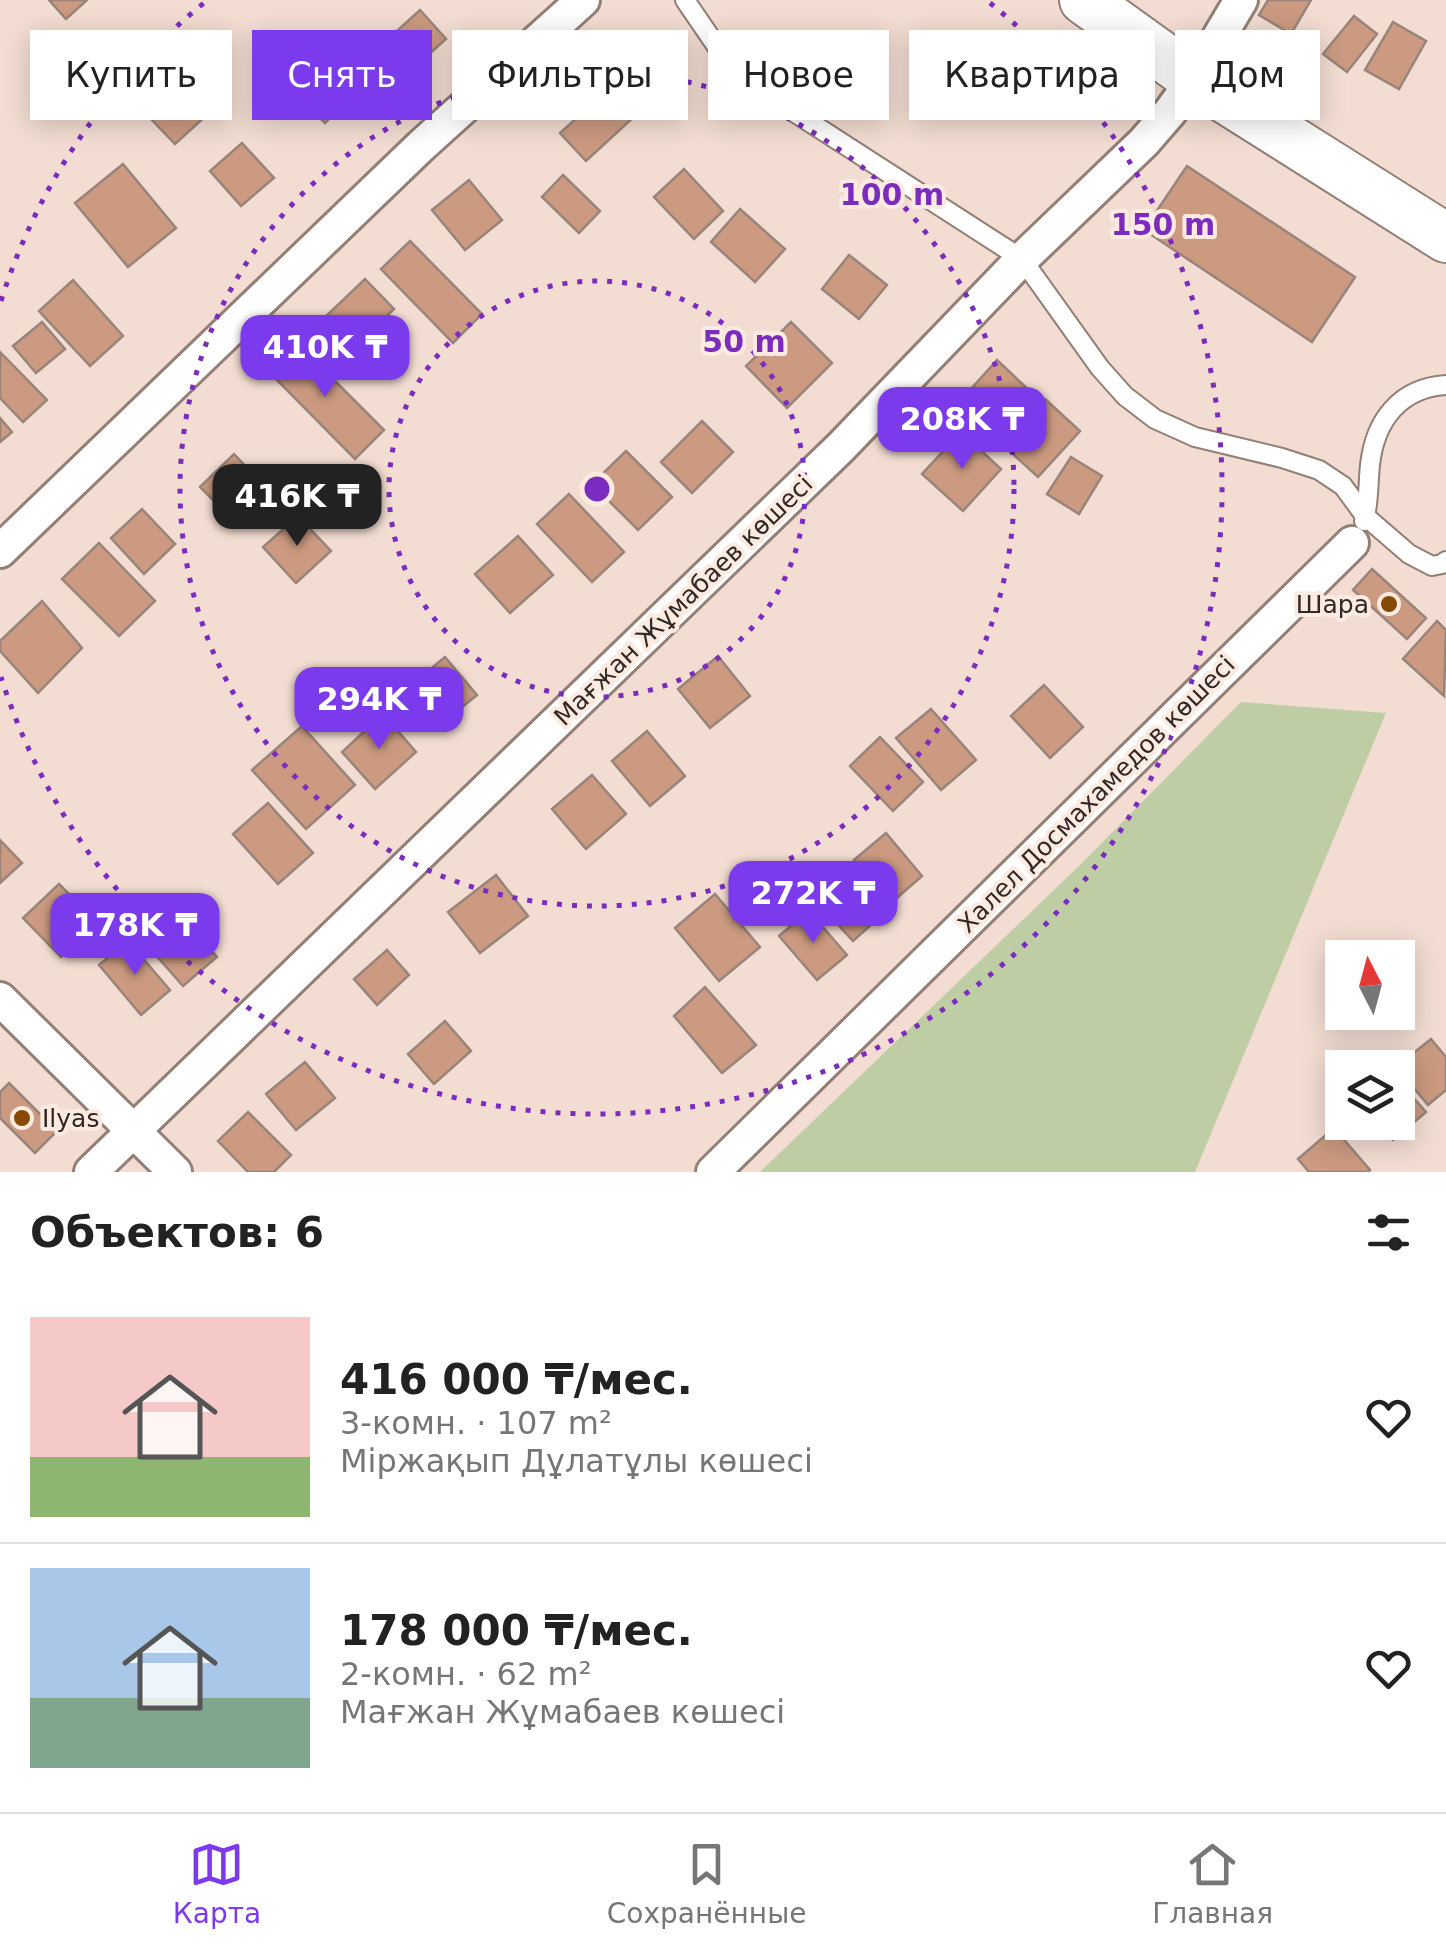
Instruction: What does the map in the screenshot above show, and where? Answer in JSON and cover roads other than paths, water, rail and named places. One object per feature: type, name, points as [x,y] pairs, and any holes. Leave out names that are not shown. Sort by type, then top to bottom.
[{"type":"main road","points":[[1084,0],[1175,65]]},
{"type":"main road","points":[[1259,120],[1446,238]]},
{"type":"street","points":[[0,551],[421,146],[582,0]]},
{"type":"street","name":"Мағжан Жұмабаев көшесі","points":[[1224,30],[1242,0]]},
{"type":"street","name":"Мағжан Жұмабаев көшесі","points":[[91,1172],[841,447],[1022,258],[1144,142],[1175,105]]},
{"type":"street","name":"Халел Досмахамедов көшесі","points":[[713,1172],[1358,530]]},
{"type":"street","points":[[0,999],[175,1172]]},
{"type":"lane","points":[[685,0],[726,60],[752,85],[1022,258],[1124,396],[1155,420],[1195,436],[1319,470],[1343,486],[1358,530]]},
{"type":"lane","points":[[1358,530],[1373,445],[1388,413],[1419,389],[1446,384]]},
{"type":"lane","points":[[1358,530],[1380,530],[1432,566],[1446,561]]},
{"type":"place","name":"Шара","points":[[1389,604]]},
{"type":"place","name":"Ilyas","points":[[22,1118]]}]
